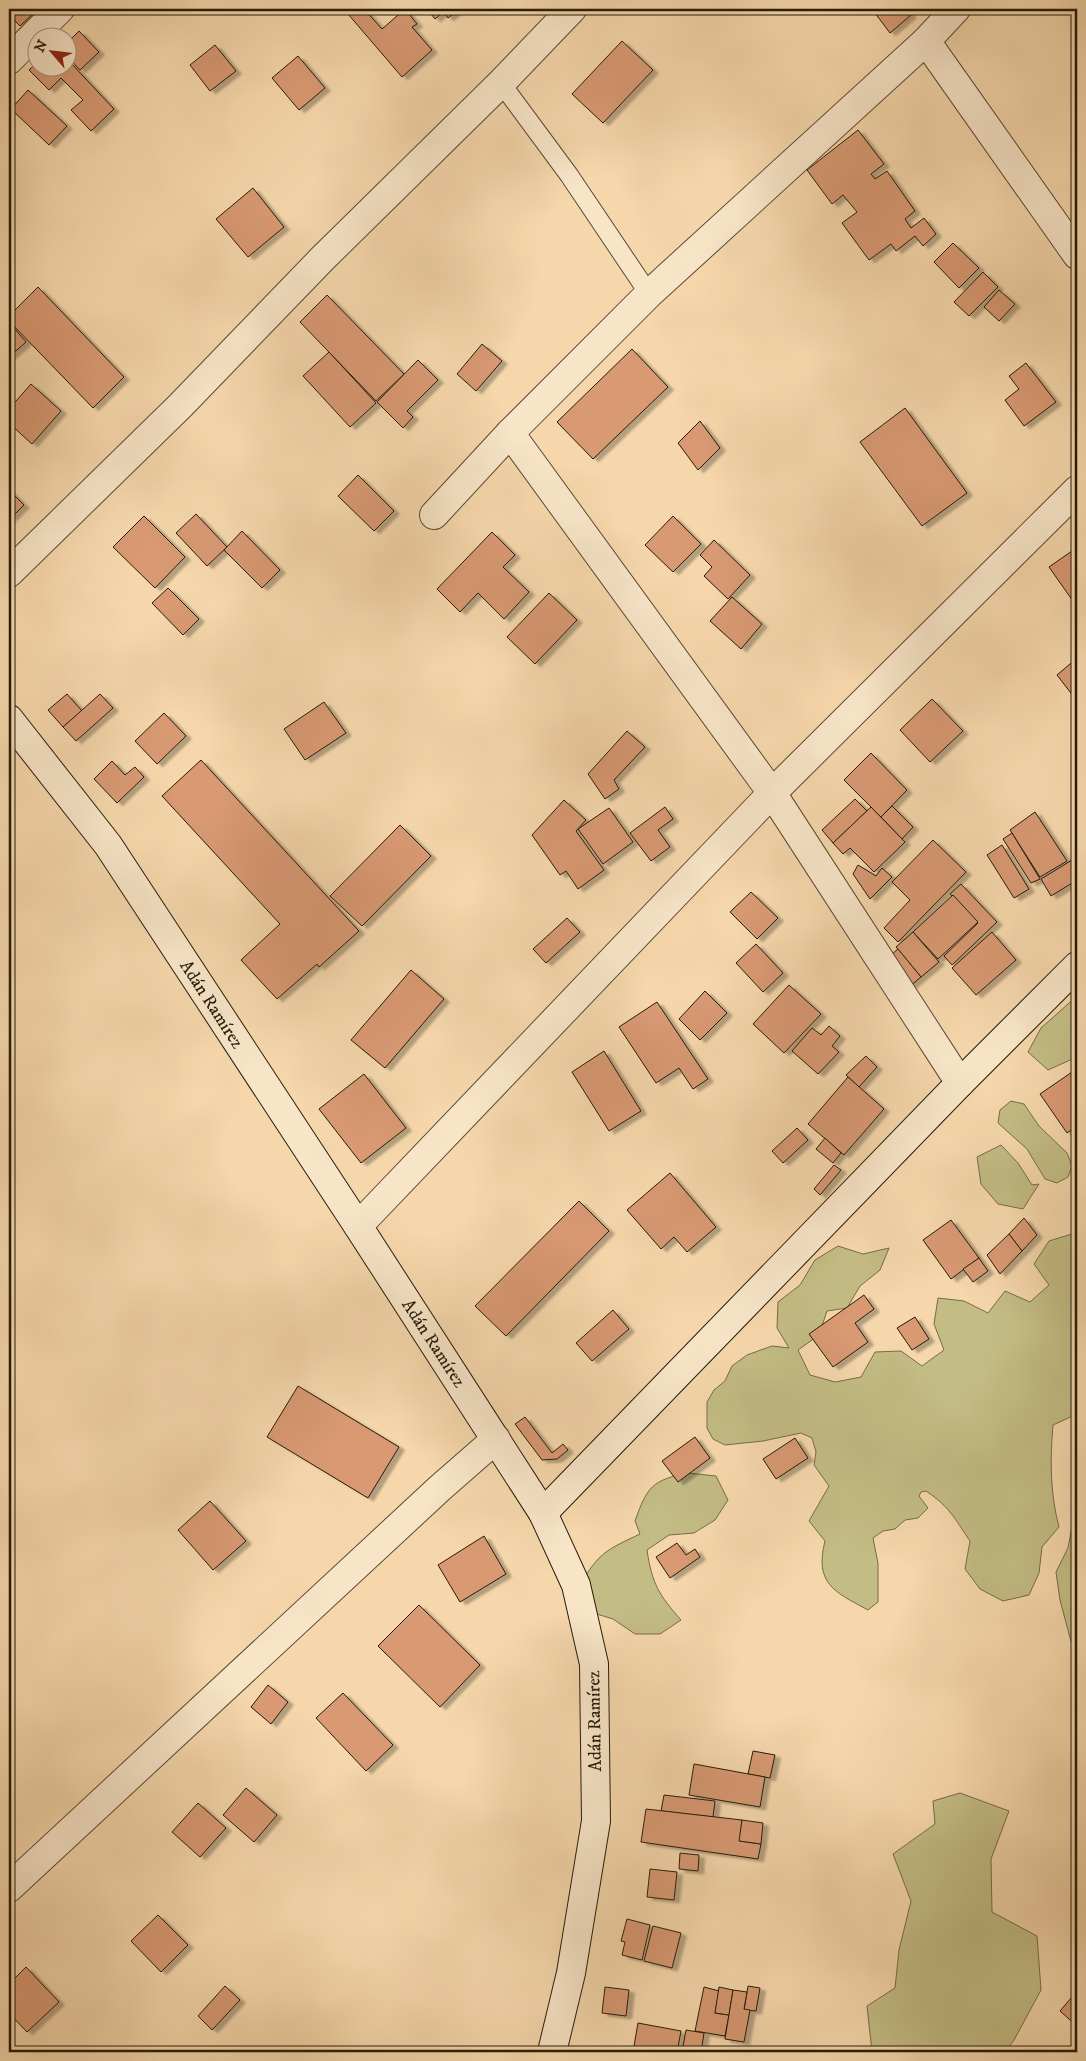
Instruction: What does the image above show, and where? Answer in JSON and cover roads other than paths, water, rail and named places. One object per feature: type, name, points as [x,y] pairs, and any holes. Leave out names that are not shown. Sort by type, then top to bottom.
[{"type":"street","points":[[9,60],[60,9]]},
{"type":"street","points":[[9,573],[180,406],[322,259],[501,84],[572,9]]},
{"type":"street","points":[[434,515],[510,432],[649,294],[926,41],[956,9]]},
{"type":"street","points":[[926,41],[1077,255]]},
{"type":"street","points":[[510,432],[772,794],[960,1083]]},
{"type":"street","points":[[358,1226],[772,794],[1077,490]]},
{"type":"street","name":"Adán Ramírez","points":[[9,719],[108,846],[358,1226],[543,1512],[576,1585],[594,1664],[596,1821],[571,1973],[552,2052]]},
{"type":"street","points":[[543,1512],[960,1083],[1077,966]]},
{"type":"street","points":[[9,1888],[433,1494],[496,1439]]},
{"type":"lane","points":[[501,84],[570,175],[649,294]]}]
